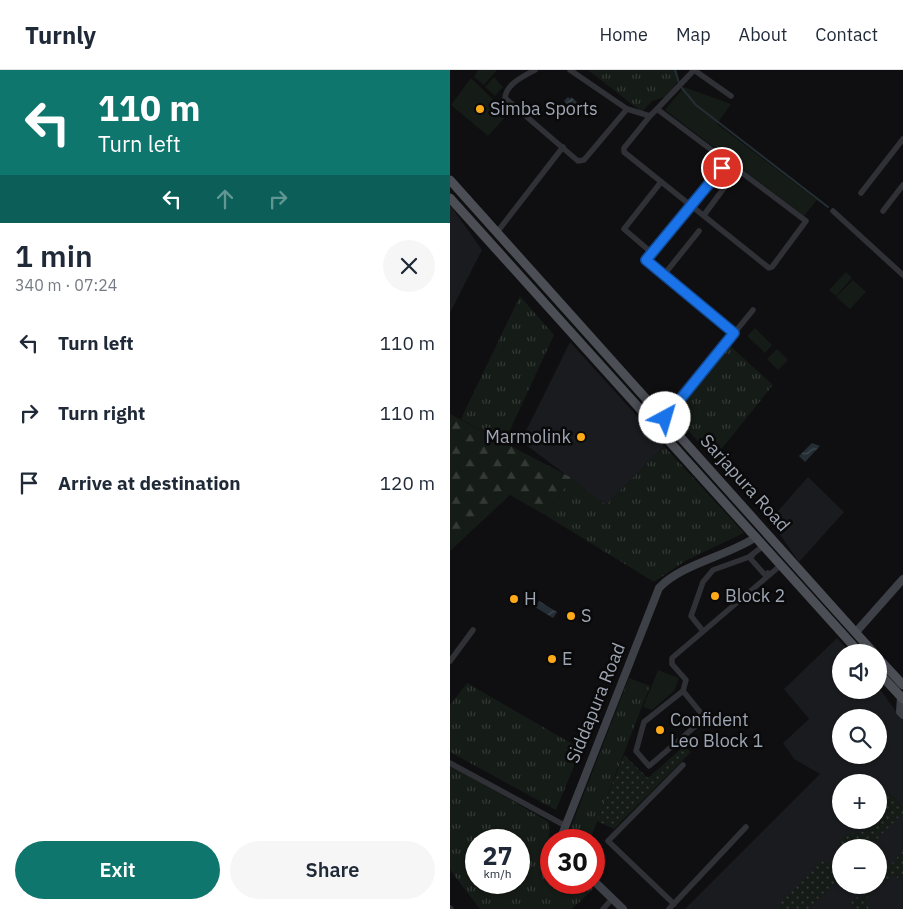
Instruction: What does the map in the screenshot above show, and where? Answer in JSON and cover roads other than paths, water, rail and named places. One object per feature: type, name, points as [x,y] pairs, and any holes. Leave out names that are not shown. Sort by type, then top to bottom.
[{"type":"main road","name":"Sarjapura Road","points":[[450,180],[498,231],[866,644]]},
{"type":"main road","name":"Sarjapura Road","points":[[450,198],[852,644]]},
{"type":"main road","points":[[685,459],[695,451]]},
{"type":"main road","points":[[887,668],[903,685]]},
{"type":"main road","points":[[887,682],[902,698]]},
{"type":"street","points":[[535,70],[514,83],[507,91],[505,98],[578,160],[584,160],[627,109]]},
{"type":"street","points":[[570,70],[627,109],[650,116]]},
{"type":"street","points":[[657,109],[806,221],[772,267],[769,268],[623,151],[650,116],[657,109],[673,94],[692,71],[696,71],[732,96]]},
{"type":"street","points":[[861,193],[903,138]]},
{"type":"street","points":[[498,231],[563,147]]},
{"type":"street","points":[[704,215],[732,175],[721,169],[646,261],[734,333]]},
{"type":"street","points":[[652,253],[624,229],[661,182]]},
{"type":"street","points":[[883,210],[903,185]]},
{"type":"street","points":[[832,211],[903,275]]},
{"type":"street","points":[[663,276],[699,231]]},
{"type":"street","points":[[665,418],[752,310]]},
{"type":"street","name":"Siddapura Road","points":[[563,829],[653,600],[667,580],[756,537]]},
{"type":"street","points":[[703,632],[691,616],[703,582],[713,570],[749,557],[763,546]]},
{"type":"street","points":[[749,557],[766,576]]},
{"type":"street","points":[[683,691],[705,718],[649,766],[636,751],[644,722],[683,691],[686,680],[672,664],[672,658],[780,565]]},
{"type":"street","points":[[856,632],[903,579]]},
{"type":"street","points":[[450,661],[473,630]]},
{"type":"street","points":[[902,698],[900,712],[903,715]]},
{"type":"street","points":[[450,763],[564,825]]},
{"type":"street","points":[[674,904],[608,841],[683,765]]},
{"type":"street","points":[[669,909],[746,827]]},
{"type":"street","points":[[605,892],[623,909]]},
{"type":"street","points":[[603,909],[612,899]]},
{"type":"water","points":[[568,97],[570,99],[571,97],[583,107],[578,115],[564,101]]},
{"type":"water","points":[[812,443],[820,446],[805,462],[799,456]]},
{"type":"water","points":[[539,601],[557,612],[553,618],[535,607]]},
{"type":"waterway","points":[[675,70],[679,83]]},
{"type":"waterway","points":[[681,87],[696,105],[828,207]]},
{"type":"place","name":"Simba Sports","points":[[480,109]]},
{"type":"place","name":"Marmolink","points":[[581,437]]},
{"type":"place","name":"Block 2","points":[[715,596]]},
{"type":"place","name":"H","points":[[514,599]]},
{"type":"place","name":"S","points":[[571,616]]},
{"type":"place","name":"E","points":[[552,659]]},
{"type":"place","name":"Confident Leo Block 1","points":[[660,730]]}]
